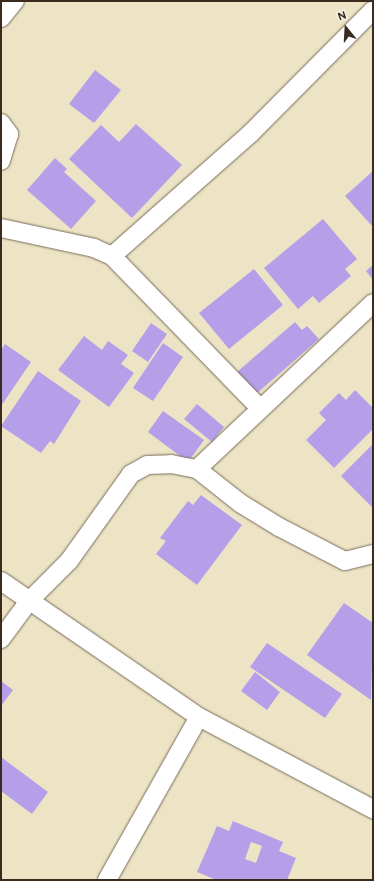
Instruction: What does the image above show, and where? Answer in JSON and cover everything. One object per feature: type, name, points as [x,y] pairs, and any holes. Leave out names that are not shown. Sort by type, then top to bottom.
[{"type":"street","points":[[1,18],[15,1]]},
{"type":"street","points":[[112,256],[251,134],[373,10]]},
{"type":"street","points":[[1,123],[9,134],[1,161]]},
{"type":"street","points":[[1,228],[94,248],[112,256],[260,408]]},
{"type":"street","points":[[196,469],[373,303]]},
{"type":"street","points":[[1,639],[29,601],[69,561],[131,474],[147,465],[171,464],[196,469],[240,503],[345,561],[373,554]]},
{"type":"street","points":[[1,582],[199,717],[373,809]]},
{"type":"street","points":[[107,880],[199,717]]},
{"type":"building","points":[[95,70],[121,90],[94,123],[69,104]]},
{"type":"building","points":[[136,124],[182,165],[132,218],[69,159],[101,125],[119,142]]},
{"type":"building","points":[[55,158],[67,169],[64,172],[96,201],[71,229],[27,190]]},
{"type":"building","points":[[373,171],[373,227],[345,196]]},
{"type":"building","points":[[323,219],[357,259],[345,269],[351,276],[319,303],[313,296],[298,309],[264,268]]},
{"type":"building","points":[[373,265],[373,280],[366,271]]},
{"type":"building","points":[[254,269],[283,305],[229,349],[199,313]]},
{"type":"building","points":[[295,322],[302,330],[307,326],[319,339],[256,394],[237,372]]},
{"type":"building","points":[[151,323],[167,334],[148,362],[132,351]]},
{"type":"building","points":[[84,336],[102,350],[108,341],[128,355],[121,364],[134,373],[109,407],[58,370]]},
{"type":"building","points":[[163,343],[183,357],[153,401],[133,388]]},
{"type":"building","points":[[5,344],[31,362],[1,406],[1,350]]},
{"type":"building","points":[[38,371],[81,401],[54,444],[50,441],[41,453],[1,426]]},
{"type":"building","points":[[355,390],[373,408],[373,429],[334,468],[306,440],[326,420],[319,413],[339,393],[346,400]]},
{"type":"building","points":[[197,404],[224,427],[212,442],[184,419]]},
{"type":"building","points":[[163,411],[204,440],[188,462],[148,432]]},
{"type":"building","points":[[373,444],[373,505],[372,507],[341,476]]},
{"type":"building","points":[[201,495],[242,525],[197,585],[156,554],[166,541],[160,538],[188,501],[193,505]]},
{"type":"building","points":[[344,603],[373,623],[371,700],[307,655]]},
{"type":"building","points":[[267,643],[342,694],[325,718],[250,667]]},
{"type":"building","points":[[255,672],[280,692],[267,710],[241,691]]},
{"type":"building","points":[[1,681],[13,690],[1,706]]},
{"type":"building","points":[[1,757],[48,792],[32,814],[1,791]]},
{"type":"building","points":[[233,821],[283,842],[279,851],[296,858],[287,880],[217,880],[197,872],[217,826],[229,831]],"holes":[[[251,842],[262,846],[256,863],[245,859]]]}]
